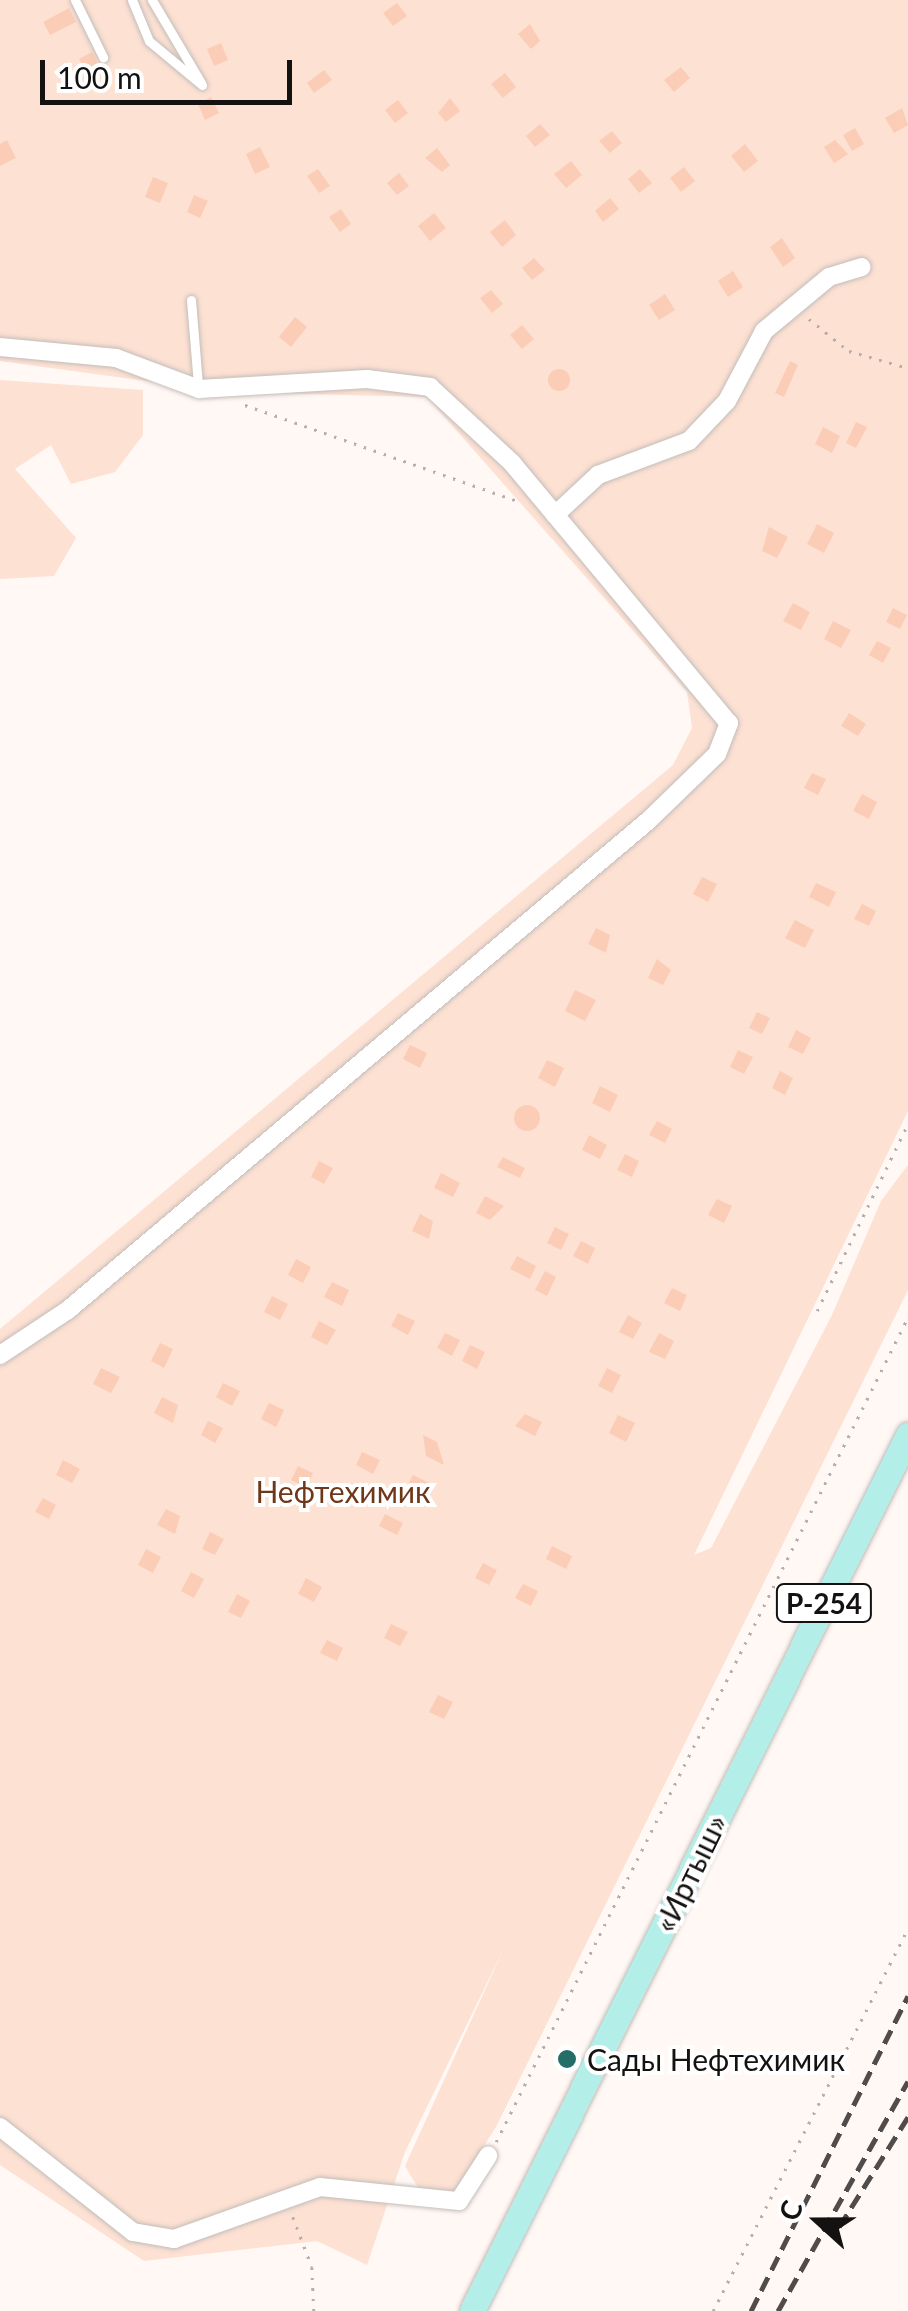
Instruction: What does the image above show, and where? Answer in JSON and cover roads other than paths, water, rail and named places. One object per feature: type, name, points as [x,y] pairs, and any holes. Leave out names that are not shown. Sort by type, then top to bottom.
[{"type":"main road","name":"«Иртыш»","points":[[472,2311],[908,1435]]},
{"type":"street","points":[[555,515],[598,475],[689,441],[790,309],[828,278],[862,267]]},
{"type":"street","points":[[0,348],[116,358],[199,389],[418,382],[471,420],[722,709],[726,740],[650,820],[68,1310],[0,1356]]},
{"type":"street","points":[[0,2126],[133,2232],[174,2240],[301,2194],[354,2186],[442,2204],[466,2192],[488,2156]]},
{"type":"lane","points":[[74,0],[104,57]]},
{"type":"lane","points":[[132,0],[149,41],[202,85],[152,0]]},
{"type":"lane","points":[[192,300],[199,389]]},
{"type":"railway","points":[[751,2311],[908,1996]]},
{"type":"railway","points":[[778,2311],[908,2081]]},
{"type":"railway","points":[[839,2227],[908,2117]]},
{"type":"place","name":"Сады Нефтехимик","points":[[567,2059]]},
{"type":"park label","name":"Нефтехимик","points":[[343,1491]]}]
